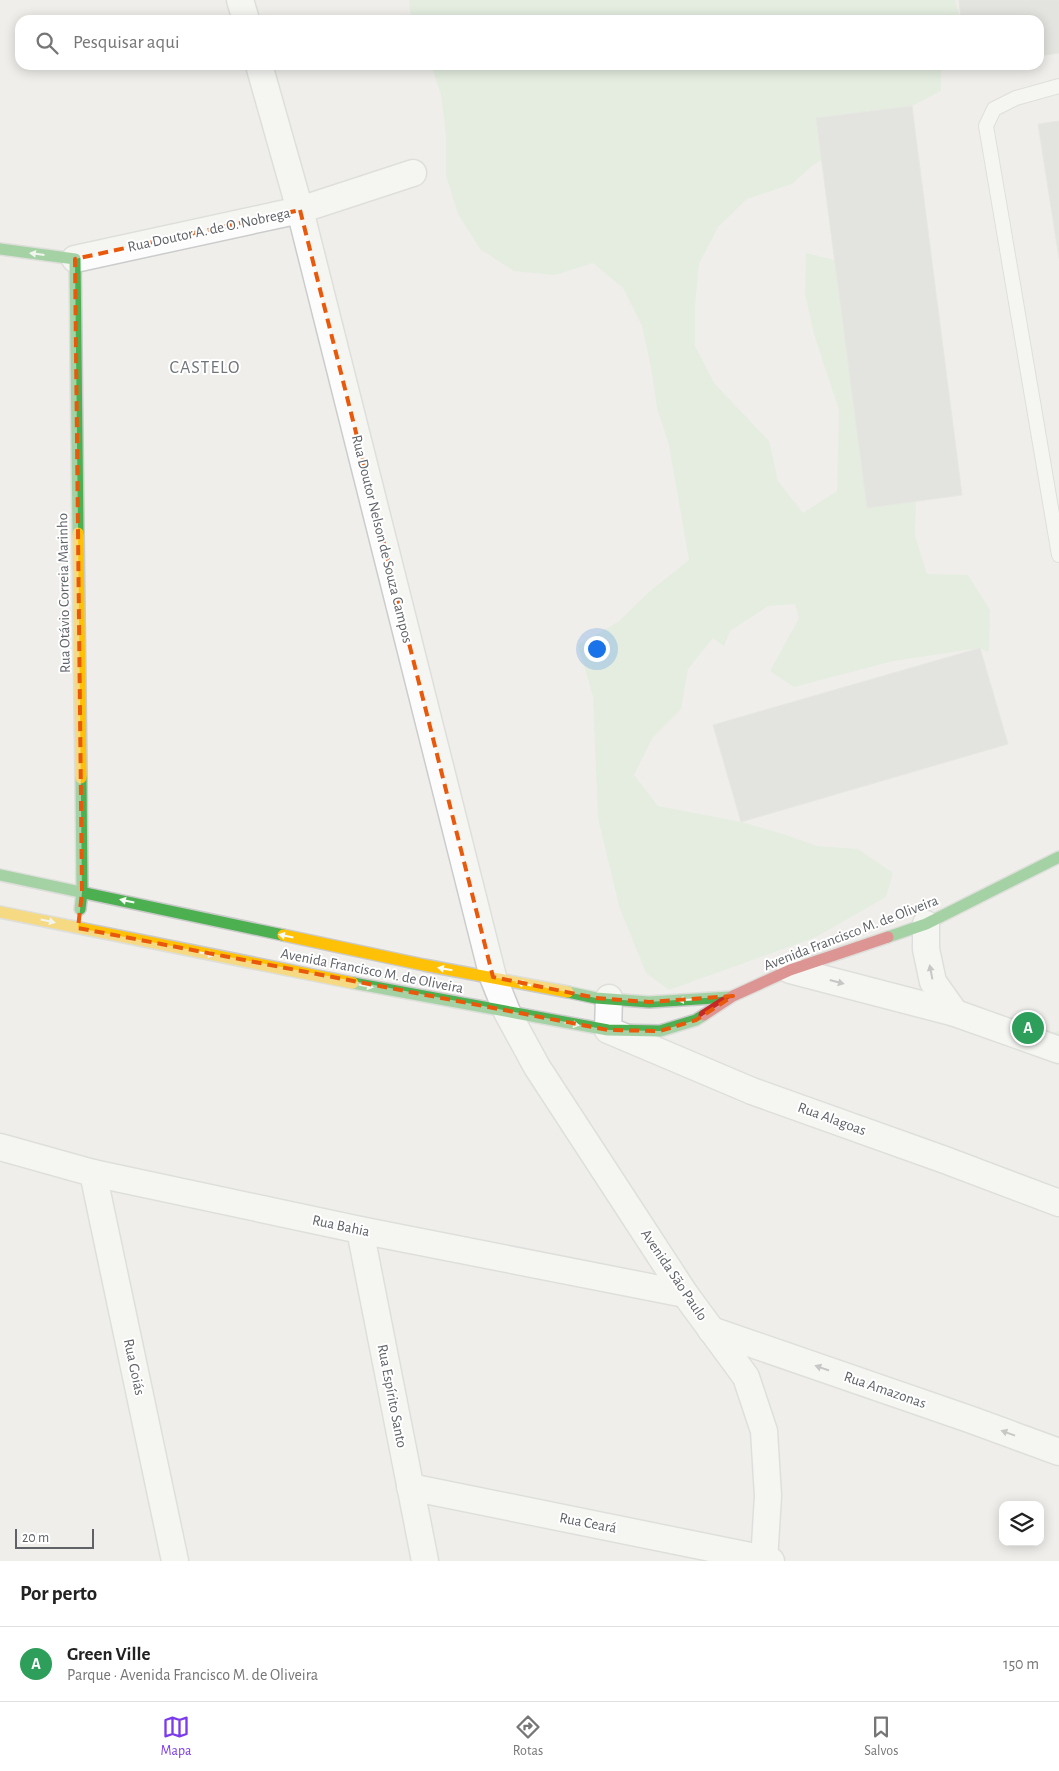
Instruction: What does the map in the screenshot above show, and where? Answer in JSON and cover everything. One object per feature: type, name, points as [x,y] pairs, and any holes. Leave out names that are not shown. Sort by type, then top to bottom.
[{"type":"street","points":[[240,0],[244,15]]},
{"type":"street","name":"Rua Doutor Nelson de Souza Campos","points":[[260,70],[300,210],[493,977],[507,1012]]},
{"type":"street","name":"Rua Doutor A. de O. Nobrega","points":[[0,249],[74,259],[300,210],[413,173]]},
{"type":"street","name":"Rua Otávio Correia Marinho","points":[[74,259],[82,892],[78,928]]},
{"type":"street","name":"Avenida Francisco M. de Oliveira","points":[[0,912],[413,995],[507,1012],[608,1030],[660,1031],[696,1020],[733,996],[790,970],[926,924],[1059,857]]},
{"type":"street","name":"Avenida Francisco M. de Oliveira","points":[[0,876],[424,965],[596,998],[648,1002],[733,996]]},
{"type":"street","points":[[926,924],[926,949],[933,982],[956,1013]]},
{"type":"street","points":[[790,970],[956,1013],[1059,1050]]},
{"type":"street","points":[[608,1030],[609,998]]},
{"type":"street","name":"Avenida São Paulo","points":[[507,1012],[537,1067],[685,1294],[746,1376],[764,1431],[768,1496],[767,1560]]},
{"type":"street","name":"Rua Alagoas","points":[[608,1030],[752,1091],[1059,1203]]},
{"type":"street","name":"Rua Bahia","points":[[0,1147],[93,1173],[360,1230],[685,1294]]},
{"type":"street","name":"Rua Goiás","points":[[93,1173],[175,1561]]},
{"type":"street","name":"Rua Espírito Santo","points":[[360,1230],[425,1561]]},
{"type":"street","name":"Rua Amazonas","points":[[711,1330],[969,1419],[1057,1446]]},
{"type":"street","name":"Rua Ceará","points":[[410,1487],[767,1560]]},
{"type":"lane","points":[[1059,86],[1016,98],[994,109],[986,126],[1059,555]]},
{"type":"highlighted area","points":[[300,210],[493,977],[596,998],[649,1002],[733,996],[696,1020],[660,1031],[608,1030],[78,928],[82,892],[75,259]]},
{"type":"green space","points":[[409,0],[955,0],[959,14],[958,15],[410,15]]},
{"type":"green space","points":[[433,70],[941,70],[941,91],[912,106],[813,165],[792,184],[747,199],[718,227],[699,264],[695,305],[695,346],[714,383],[769,441],[778,481],[803,513],[837,491],[839,410],[814,334],[805,294],[806,253],[847,263],[916,496],[915,536],[927,574],[968,575],[990,610],[989,650],[987,652],[980,648],[893,661],[794,687],[770,671],[799,618],[795,604],[768,606],[730,631],[724,646],[713,638],[688,669],[681,709],[653,737],[634,775],[658,806],[741,822],[817,846],[858,849],[893,873],[886,897],[816,937],[669,990],[646,973],[619,906],[598,818],[593,696],[578,645],[618,622],[650,591],[689,560],[669,445],[657,408],[642,326],[623,288],[593,263],[555,275],[514,271],[480,249],[458,214],[446,176],[446,136],[441,95]]},
{"type":"green space","points":[[1036,1012],[1046,1034],[1059,1031],[1059,1044],[1005,1024]]},
{"type":"building","points":[[959,0],[1059,0],[1059,53],[1044,55],[1044,15],[960,15]]},
{"type":"building","points":[[912,106],[962,495],[867,508],[816,118]]},
{"type":"building","points":[[1059,121],[1059,258],[1038,124]]},
{"type":"building","points":[[980,648],[1008,744],[741,822],[713,725]]},
{"type":"traffic: fast","points":[[0,249],[75,259],[78,533]]},
{"type":"traffic: fast","points":[[80,909],[82,892],[81,778]]},
{"type":"traffic: fast","points":[[888,937],[926,924],[1059,857]]},
{"type":"traffic: fast","points":[[0,875],[283,935]]},
{"type":"traffic: fast","points":[[353,983],[608,1030],[660,1031],[696,1020],[704,1015]]},
{"type":"traffic: fast","points":[[568,992],[596,998],[649,1002],[730,997]]},
{"type":"traffic: slow","points":[[78,533],[81,778]]},
{"type":"traffic: slow","points":[[0,912],[353,983]]},
{"type":"traffic: slow","points":[[283,935],[424,965],[568,992]]},
{"type":"traffic: jam","points":[[704,1015],[733,996],[790,970],[888,937]]},
{"type":"place","name":"Green Ville","points":[[1028,1028]]},
{"type":"district","name":"CASTELO","points":[[205,368]]}]
